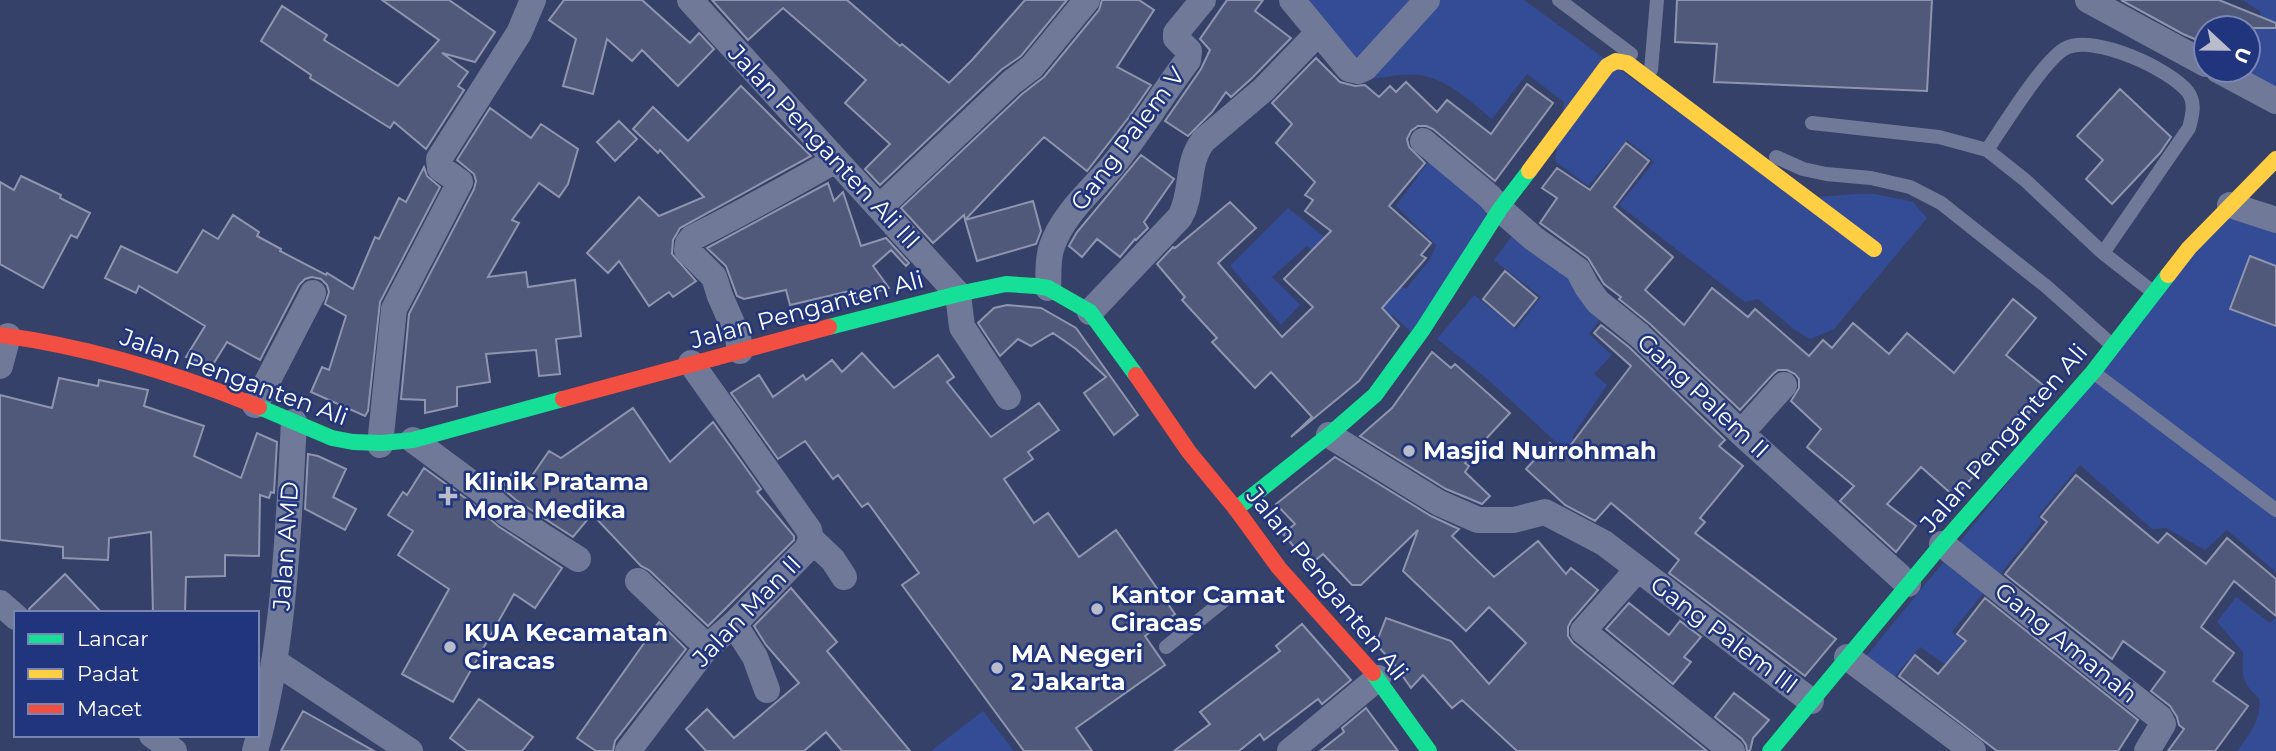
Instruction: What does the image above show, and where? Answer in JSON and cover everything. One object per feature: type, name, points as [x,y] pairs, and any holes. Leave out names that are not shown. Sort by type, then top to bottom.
[{"type":"street","points":[[380,445],[394,309],[460,182],[440,168],[439,159],[519,33],[533,0]]},
{"type":"street","name":"Jalan Penganten Ali III","points":[[690,0],[958,294]]},
{"type":"street","points":[[880,207],[1012,82],[1032,67],[1087,0]]},
{"type":"street","name":"Gang Palem V","points":[[1048,288],[1051,246],[1057,234],[1093,185],[1112,165],[1188,60],[1189,51],[1175,36],[1203,0]]},
{"type":"street","points":[[1292,0],[1349,69],[1357,71],[1364,68],[1427,0]]},
{"type":"street","points":[[2088,0],[2114,6],[2192,55]]},
{"type":"street","points":[[1090,312],[1180,217],[1185,208],[1196,149],[1263,90],[1318,33]]},
{"type":"street","points":[[1236,509],[1329,435],[1374,395],[1423,329],[1500,209],[1607,66],[1616,61],[1627,63],[1874,249]]},
{"type":"street","points":[[2244,84],[2276,101]]},
{"type":"street","name":"Gang Palem II","points":[[1423,141],[1534,238],[1578,270],[1598,302],[1639,335],[1741,433],[1908,584]]},
{"type":"street","name":"Jalan Penganten Ali","points":[[1784,746],[1811,701],[1942,544],[2094,372],[2189,248],[2276,159]]},
{"type":"street","points":[[740,351],[714,277],[687,250],[688,243],[692,238],[776,196],[836,160]]},
{"type":"street","points":[[2230,205],[2276,220]]},
{"type":"street","name":"Jalan Penganten Ali","points":[[4,335],[104,353],[177,374],[351,444],[380,445],[413,440],[691,363],[958,294],[1006,284],[1048,288],[1090,312],[1189,452],[1236,509],[1279,568],[1378,678],[1429,751]]},
{"type":"street","points":[[255,405],[313,293]]},
{"type":"street","points":[[958,294],[962,327],[1008,397]]},
{"type":"street","points":[[0,366],[4,335]]},
{"type":"street","name":"Jalan Man II","points":[[628,751],[707,647],[734,624],[807,550],[811,539],[809,530],[691,363]]},
{"type":"street","points":[[1741,433],[1784,385]]},
{"type":"street","name":"Jalan AMD","points":[[259,736],[284,597],[294,422]]},
{"type":"street","name":"Gang Palem III","points":[[1329,435],[1439,503],[1478,520],[1514,520],[1545,512],[1604,543],[1811,701]]},
{"type":"street","points":[[413,440],[482,491],[506,513],[578,559]]},
{"type":"street","points":[[811,539],[833,561],[844,577]]},
{"type":"street","name":"Gang Amanah","points":[[1942,544],[2160,718],[2163,724],[2147,751]]},
{"type":"street","points":[[1637,570],[1583,631],[1732,751]]},
{"type":"street","points":[[638,581],[707,647]]},
{"type":"street","points":[[0,603],[14,615]]},
{"type":"street","points":[[734,624],[755,657],[767,690]]},
{"type":"street","points":[[1847,657],[1973,751]]},
{"type":"street","points":[[274,661],[410,751]]},
{"type":"street","points":[[1290,751],[1378,678]]},
{"type":"street","points":[[155,737],[174,751]]},
{"type":"lane","points":[[1559,0],[1651,70],[1784,162],[1826,174],[1871,178],[1910,187],[1941,203],[2046,287],[2113,346]]},
{"type":"lane","points":[[1651,70],[1657,0]]},
{"type":"lane","points":[[1987,150],[2051,60],[2068,47],[2089,46],[2126,53],[2168,74],[2190,94],[2194,111],[2189,128],[2104,253]]},
{"type":"lane","points":[[1812,123],[1939,137],[1987,150],[2025,180],[2104,253],[2154,293]]},
{"type":"lane","points":[[2094,372],[2276,510]]},
{"type":"lane","points":[[1166,647],[1227,598]]},
{"type":"shaded area","points":[[1281,0],[1524,0],[1714,138],[1817,197],[1874,194],[1913,202],[1927,218],[1834,329],[1810,339],[1758,299],[1745,302],[1619,205],[1654,162],[1627,140],[1588,186],[1555,161],[1564,102],[1527,74],[1492,119],[1454,89],[1428,77],[1406,75],[1368,79],[1280,6]]},
{"type":"shaded area","points":[[2243,0],[2276,0],[2276,91],[2262,83],[2261,12]]},
{"type":"shaded area","points":[[1434,154],[1475,188],[1487,216],[1417,338],[1393,315],[1360,346],[1365,300],[1307,246],[1272,277],[1300,305],[1281,325],[1230,266],[1288,208],[1328,240],[1406,289],[1430,259],[1436,245],[1396,206]]},
{"type":"shaded area","points":[[2231,208],[2276,224],[2276,572],[2227,530],[2205,550],[2166,528],[2152,529],[2080,465],[2038,516],[2042,522],[1995,581],[1953,550]]},
{"type":"shaded area","points":[[1515,232],[1575,269],[1605,313],[1589,334],[1612,355],[1594,374],[1607,385],[1572,437],[1597,458],[1586,470],[1492,383],[1437,339],[1474,295],[1516,329],[1541,297],[1494,260]]},
{"type":"shaded area","points":[[1950,554],[1989,586],[1952,632],[1999,672],[1986,692],[1920,647],[1888,684],[1860,664]]},
{"type":"shaded area","points":[[2236,597],[2270,623],[2276,617],[2276,751],[2237,751],[2254,726],[2259,713],[2259,698],[2248,687],[2244,678],[2243,652],[2217,622]]},
{"type":"shaded area","points":[[983,711],[1014,751],[931,751]]},
{"type":"building","points":[[382,0],[449,0],[495,32],[475,62],[442,53],[468,72],[458,86],[464,90],[426,149],[394,122],[390,128],[310,78],[311,75],[261,41],[282,6],[327,35],[324,40],[398,86],[439,40]]},
{"type":"building","points":[[564,0],[642,0],[690,43],[699,33],[714,49],[678,86],[642,50],[632,61],[607,39],[593,94],[563,86],[576,39],[549,20]]},
{"type":"building","points":[[712,0],[847,0],[900,46],[902,44],[949,83],[1025,0],[1067,0],[1021,56],[1001,70],[880,185],[865,169],[890,144],[845,103],[866,80],[783,8],[748,40]]},
{"type":"building","points":[[1102,0],[1139,0],[1154,10],[1117,67],[1151,85],[1129,117],[1087,171],[1044,137],[965,220],[964,215],[933,243],[901,208],[1022,94],[1044,77],[1099,10]]},
{"type":"building","points":[[1227,0],[1263,0],[1255,11],[1291,38],[1231,97],[1226,92],[1212,112],[1188,136],[1165,121],[1201,69],[1210,50],[1200,39]]},
{"type":"building","points":[[1677,0],[1932,0],[1927,91],[1714,82],[1717,44],[1675,42]]},
{"type":"building","points":[[2121,0],[2219,0],[2254,14],[2192,14],[2192,38]]},
{"type":"building","points":[[2262,17],[2276,23],[2276,28],[2262,28]]},
{"type":"building","points":[[1316,58],[1340,82],[1355,86],[1365,85],[1379,97],[1390,86],[1396,92],[1406,82],[1437,112],[1447,100],[1491,134],[1527,84],[1553,103],[1495,181],[1433,129],[1418,126],[1411,131],[1407,139],[1409,147],[1425,163],[1389,206],[1431,243],[1421,255],[1426,258],[1382,308],[1399,326],[1359,381],[1291,437],[1312,417],[1271,372],[1255,388],[1212,342],[1217,338],[1182,300],[1185,297],[1157,264],[1173,247],[1230,202],[1256,228],[1218,263],[1282,337],[1313,307],[1284,279],[1331,231],[1305,211],[1313,200],[1305,195],[1315,182],[1276,143],[1292,124],[1272,103]]},
{"type":"building","points":[[741,86],[811,156],[680,228],[673,240],[672,254],[696,281],[673,297],[669,292],[649,306],[619,261],[608,273],[587,253],[639,197],[659,216],[704,197],[660,150],[658,153],[633,129],[653,107],[688,141]]},
{"type":"building","points":[[2120,89],[2171,137],[2160,153],[2112,204],[2086,179],[2103,160],[2077,136]]},
{"type":"building","points":[[490,108],[531,138],[541,124],[578,149],[568,184],[559,197],[539,183],[512,220],[519,223],[488,277],[526,272],[528,287],[575,280],[581,336],[556,339],[560,374],[539,376],[536,350],[486,354],[490,382],[457,387],[457,406],[425,413],[425,400],[401,399],[409,314],[474,189],[474,174],[457,160]]},
{"type":"building","points":[[619,121],[637,139],[615,161],[597,142]]},
{"type":"building","points":[[1626,143],[1649,161],[1614,207],[1673,257],[1645,290],[1684,325],[1712,288],[1748,317],[1755,309],[1809,356],[1823,340],[1832,348],[1853,323],[1889,354],[1907,333],[1954,373],[2013,299],[2036,318],[2006,355],[2049,390],[2029,413],[2024,408],[1975,467],[1978,471],[1955,497],[1921,467],[1887,504],[1916,526],[1896,552],[1840,501],[1854,486],[1807,447],[1821,429],[1791,401],[1799,388],[1799,379],[1795,374],[1778,370],[1740,410],[1604,284],[1588,258],[1540,223],[1557,198],[1542,188],[1557,168],[1590,190]]},
{"type":"building","points":[[1141,155],[1174,179],[1144,222],[1148,228],[1120,257],[1097,239],[1082,257],[1069,246],[1077,232]]},
{"type":"building","points":[[424,167],[427,176],[440,187],[380,302],[368,411],[365,416],[311,392],[322,367],[329,370],[346,316],[325,304],[329,292],[321,279],[312,277],[299,285],[260,360],[227,342],[212,366],[186,357],[205,326],[139,286],[136,293],[105,278],[121,246],[177,273],[203,230],[218,239],[233,215],[259,232],[257,236],[281,249],[280,251],[326,275],[327,273],[353,289],[375,237],[379,239],[399,198],[406,202]]},
{"type":"building","points":[[21,176],[61,195],[60,198],[90,213],[77,238],[71,235],[43,288],[0,264],[0,182],[14,190]]},
{"type":"building","points":[[828,183],[834,201],[843,192],[861,246],[886,238],[909,263],[906,266],[891,250],[873,266],[889,288],[853,299],[850,291],[790,305],[786,290],[744,299],[737,296],[726,266],[707,248]]},
{"type":"building","points":[[1033,201],[1041,231],[1036,244],[977,261],[965,220]]},
{"type":"building","points":[[2250,256],[2276,266],[2276,326],[2230,309]]},
{"type":"building","points":[[1505,271],[1537,298],[1514,326],[1483,299]]},
{"type":"building","points":[[1007,305],[1041,308],[1076,328],[1138,415],[1114,435],[1084,393],[1106,377],[1076,349],[1053,333],[1031,346],[1018,339],[1000,356],[978,323],[994,308]]},
{"type":"building","points":[[1601,325],[1629,347],[1725,440],[1719,446],[1743,466],[1700,518],[1705,522],[1695,533],[1836,639],[1805,676],[1669,573],[1679,560],[1611,503],[1595,521],[1565,505],[1526,469],[1550,443],[1563,455],[1631,366],[1594,333]]},
{"type":"building","points":[[1432,352],[1451,368],[1455,364],[1510,413],[1472,454],[1460,448],[1469,458],[1465,463],[1469,466],[1465,472],[1490,496],[1482,504],[1446,489],[1360,436],[1392,408]]},
{"type":"building","points":[[862,353],[894,388],[938,355],[954,377],[947,382],[991,437],[1039,403],[1059,430],[1028,452],[1033,459],[1004,479],[1034,523],[1048,513],[1079,557],[1116,530],[1175,614],[1145,636],[1165,665],[1076,728],[1092,751],[1024,751],[902,585],[919,573],[868,503],[862,507],[838,475],[833,479],[805,441],[778,459],[731,393],[759,375],[773,397],[803,375],[806,380],[832,360],[842,372]]},
{"type":"building","points":[[59,378],[98,386],[99,380],[148,390],[144,406],[204,426],[194,456],[241,478],[257,433],[277,442],[274,493],[271,492],[269,498],[260,495],[259,556],[225,555],[225,576],[186,577],[185,611],[153,611],[151,532],[109,538],[108,560],[63,558],[63,547],[0,540],[0,395],[52,408]]},
{"type":"building","points":[[633,408],[670,462],[713,422],[761,489],[757,492],[794,536],[794,540],[708,626],[649,570],[641,566],[592,514],[573,537],[502,488],[512,473],[527,483],[549,451],[561,458]]},
{"type":"building","points":[[308,454],[346,469],[333,497],[356,509],[345,530],[305,509]]},
{"type":"building","points":[[1335,457],[1431,516],[1459,529],[1452,536],[1494,577],[1538,541],[1566,574],[1571,568],[1598,590],[1568,627],[1568,636],[1573,643],[1707,751],[1517,751],[1462,700],[1452,708],[1423,675],[1411,688],[1376,644],[1386,618],[1451,641],[1489,684],[1526,643],[1489,607],[1466,631],[1403,571],[1418,530],[1361,585],[1352,585],[1323,554],[1310,565],[1283,534],[1295,524],[1276,504]]},
{"type":"building","points":[[424,468],[498,526],[562,568],[535,608],[514,594],[453,702],[402,674],[449,589],[398,555],[413,531],[388,515],[403,492],[407,495]]},
{"type":"building","points":[[2076,475],[2158,543],[2167,533],[2206,564],[2227,538],[2276,579],[2276,616],[2234,581],[2201,627],[2234,653],[2213,681],[2248,706],[2215,751],[2168,751],[2184,729],[2179,725],[2170,706],[2151,691],[2165,672],[2123,641],[2112,659],[2005,574],[2047,522],[2041,517]]},
{"type":"building","points":[[65,574],[100,611],[30,611],[29,609]]},
{"type":"building","points":[[791,588],[837,642],[827,651],[910,751],[842,751],[826,732],[804,751],[706,751],[686,729],[707,709],[734,738],[799,683],[766,645],[754,626]]},
{"type":"building","points":[[1985,598],[2138,720],[2118,751],[1997,751],[1899,676],[1915,655],[1938,674],[1966,641],[1957,634]]},
{"type":"building","points":[[1629,603],[1669,635],[1680,621],[1701,637],[1684,657],[1691,662],[1673,684],[1606,629]]},
{"type":"building","points":[[659,622],[686,649],[615,741],[613,751],[596,751],[577,738]]},
{"type":"building","points":[[1302,624],[1351,680],[1322,704],[1318,699],[1264,740],[1260,734],[1239,751],[1174,751],[1210,724],[1200,712],[1280,651],[1276,646]]},
{"type":"building","points":[[1734,693],[1769,720],[1753,738],[1750,751],[1747,751],[1742,739],[1715,717]]},
{"type":"building","points":[[479,699],[533,737],[522,751],[467,751],[450,738]]},
{"type":"building","points":[[1366,708],[1398,751],[1320,751],[1344,732],[1342,728]]},
{"type":"building","points":[[303,711],[374,751],[281,751]]},
{"type":"traffic: fast","points":[[1236,509],[1375,395],[1423,329],[1500,209],[1529,171]]},
{"type":"traffic: fast","points":[[1770,751],[1942,544],[2093,372],[2168,275]]},
{"type":"traffic: fast","points":[[829,327],[1006,284],[1036,286],[1048,288],[1090,312],[1136,375]]},
{"type":"traffic: fast","points":[[259,407],[332,438],[382,443],[413,440],[563,399]]},
{"type":"traffic: fast","points":[[1373,673],[1429,751]]},
{"type":"traffic: slow","points":[[1529,171],[1607,66],[1616,61],[1627,63],[1874,249]]},
{"type":"traffic: slow","points":[[2168,275],[2189,248],[2276,159]]},
{"type":"traffic: jam","points":[[563,399],[829,327]]},
{"type":"traffic: jam","points":[[0,335],[34,340],[132,363],[259,407]]},
{"type":"traffic: jam","points":[[1136,375],[1189,452],[1236,509],[1279,568],[1373,673]]},
{"type":"place","name":"Masjid Nurrohmah","points":[[1409,451]]},
{"type":"place","name":"Klinik Pratama Mora Medika","points":[[448,496]]},
{"type":"place","name":"Kantor Camat Ciracas","points":[[1097,609]]},
{"type":"place","name":"KUA Kecamatan Ciracas","points":[[450,647]]},
{"type":"place","name":"MA Negeri 2 Jakarta","points":[[997,668]]}]
